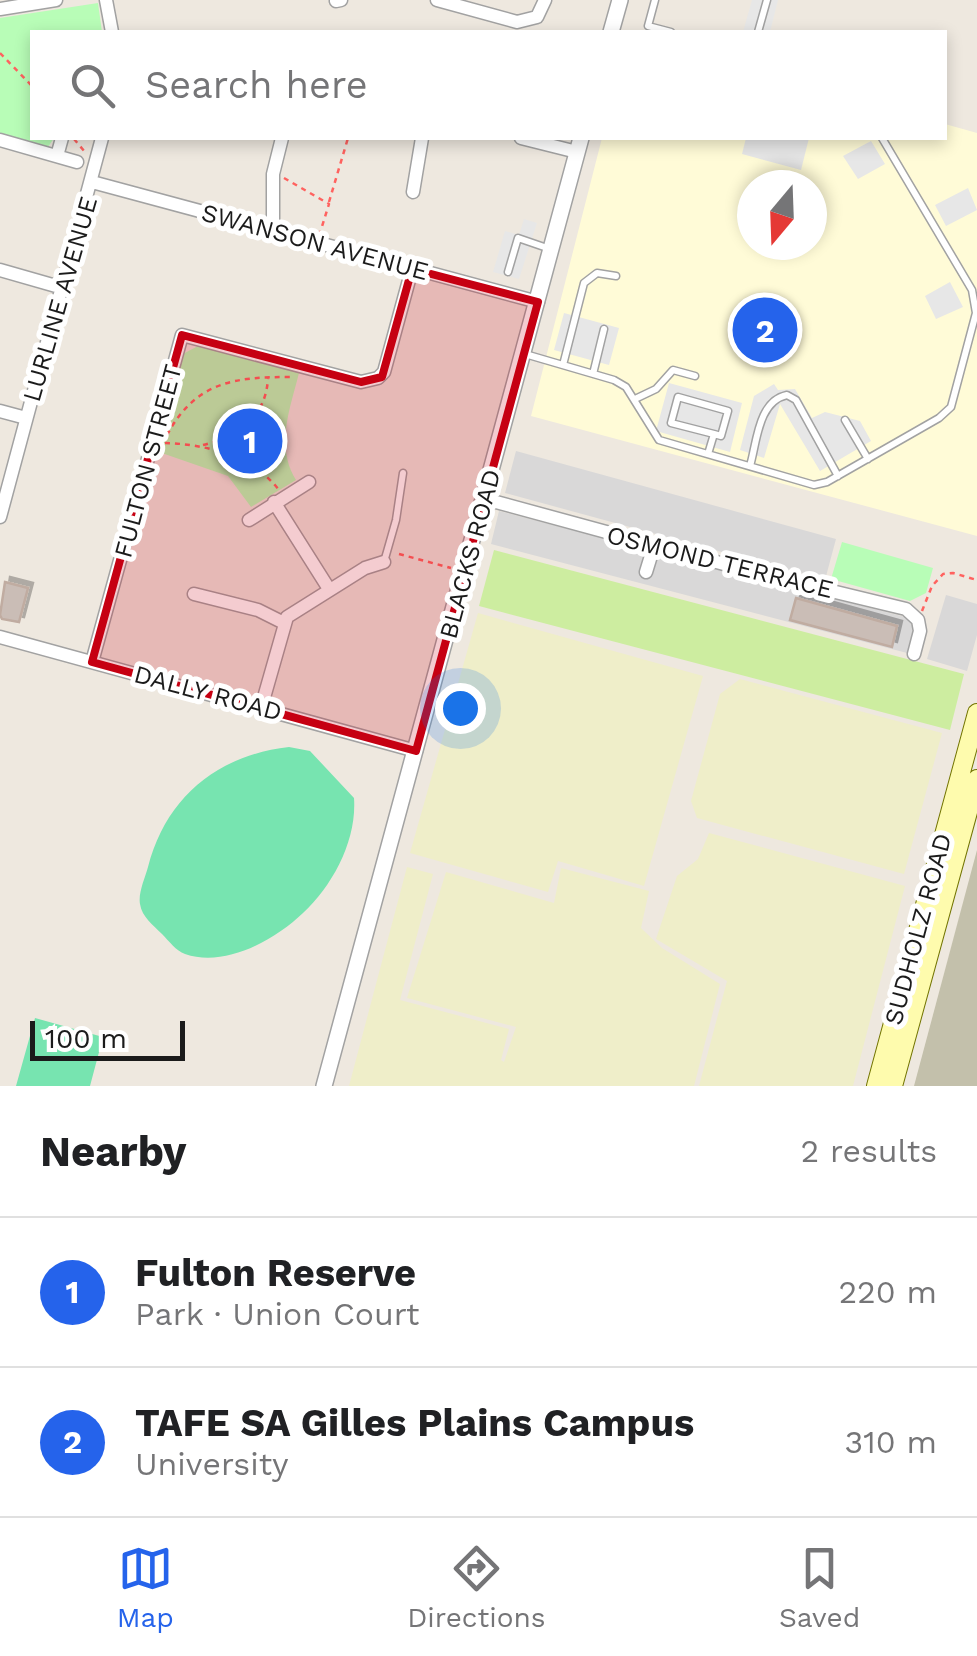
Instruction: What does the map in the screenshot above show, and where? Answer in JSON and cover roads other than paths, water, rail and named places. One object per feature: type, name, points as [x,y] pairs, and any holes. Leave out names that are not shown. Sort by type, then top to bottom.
[{"type":"main road","name":"SUDHOLZ ROAD","points":[[876,1086],[977,714]]},
{"type":"main road","name":"SUDHOLZ ROAD","points":[[893,1086],[977,779]]},
{"type":"street","points":[[0,10],[56,0]]},
{"type":"street","points":[[106,0],[112,30]]},
{"type":"street","points":[[437,0],[517,22],[537,16],[544,0]]},
{"type":"street","points":[[611,30],[620,0]]},
{"type":"street","points":[[0,140],[57,156],[82,158]]},
{"type":"street","points":[[57,156],[61,140]]},
{"type":"street","name":"LURLINE AVENUE","points":[[0,517],[102,140]]},
{"type":"street","points":[[273,231],[273,174],[282,140]]},
{"type":"street","points":[[413,192],[422,140]]},
{"type":"street","points":[[540,140],[579,144]]},
{"type":"street","name":"BLACKS ROAD","points":[[324,1086],[579,144]]},
{"type":"street","name":"SWANSON AVENUE","points":[[92,182],[538,302]]},
{"type":"street","name":"FULTON STREET","points":[[92,662],[182,335],[361,382],[370,381],[384,372],[412,269]]},
{"type":"street","points":[[0,270],[63,288]]},
{"type":"street","points":[[0,411],[26,418]]},
{"type":"street","points":[[249,520],[276,496],[309,482]]},
{"type":"street","points":[[276,496],[329,589]]},
{"type":"street","name":"OSMOND TERRACE","points":[[485,499],[914,614],[920,631],[914,654]]},
{"type":"street","points":[[646,572],[654,546]]},
{"type":"street","points":[[261,708],[284,623],[293,612],[365,568],[384,562]]},
{"type":"street","points":[[194,594],[258,610],[284,623]]},
{"type":"street","name":"DALLY ROAD","points":[[0,636],[416,750]]},
{"type":"lane","points":[[655,0],[648,26],[663,30]]},
{"type":"lane","points":[[759,30],[767,0]]},
{"type":"lane","points":[[524,354],[626,387],[659,440],[814,485],[838,476],[939,418],[950,408],[976,313],[972,290],[883,140]]},
{"type":"lane","points":[[508,272],[518,238],[552,250]]},
{"type":"lane","points":[[563,365],[584,283],[597,273],[616,276]]},
{"type":"lane","points":[[593,374],[604,329]]},
{"type":"lane","points":[[635,399],[656,389],[673,370],[696,376]]},
{"type":"lane","points":[[750,466],[769,403],[787,395],[796,400],[838,476]]},
{"type":"lane","points":[[678,397],[728,411],[721,436],[714,434],[671,423],[678,397]]},
{"type":"lane","points":[[845,420],[868,459]]},
{"type":"lane","points":[[708,454],[714,434]]},
{"type":"lane","points":[[384,562],[403,473]]},
{"type":"place","name":"TAFE SA Gilles Plains Campus","points":[[765,330]]},
{"type":"place","name":"Fulton Reserve","points":[[250,441]]}]
